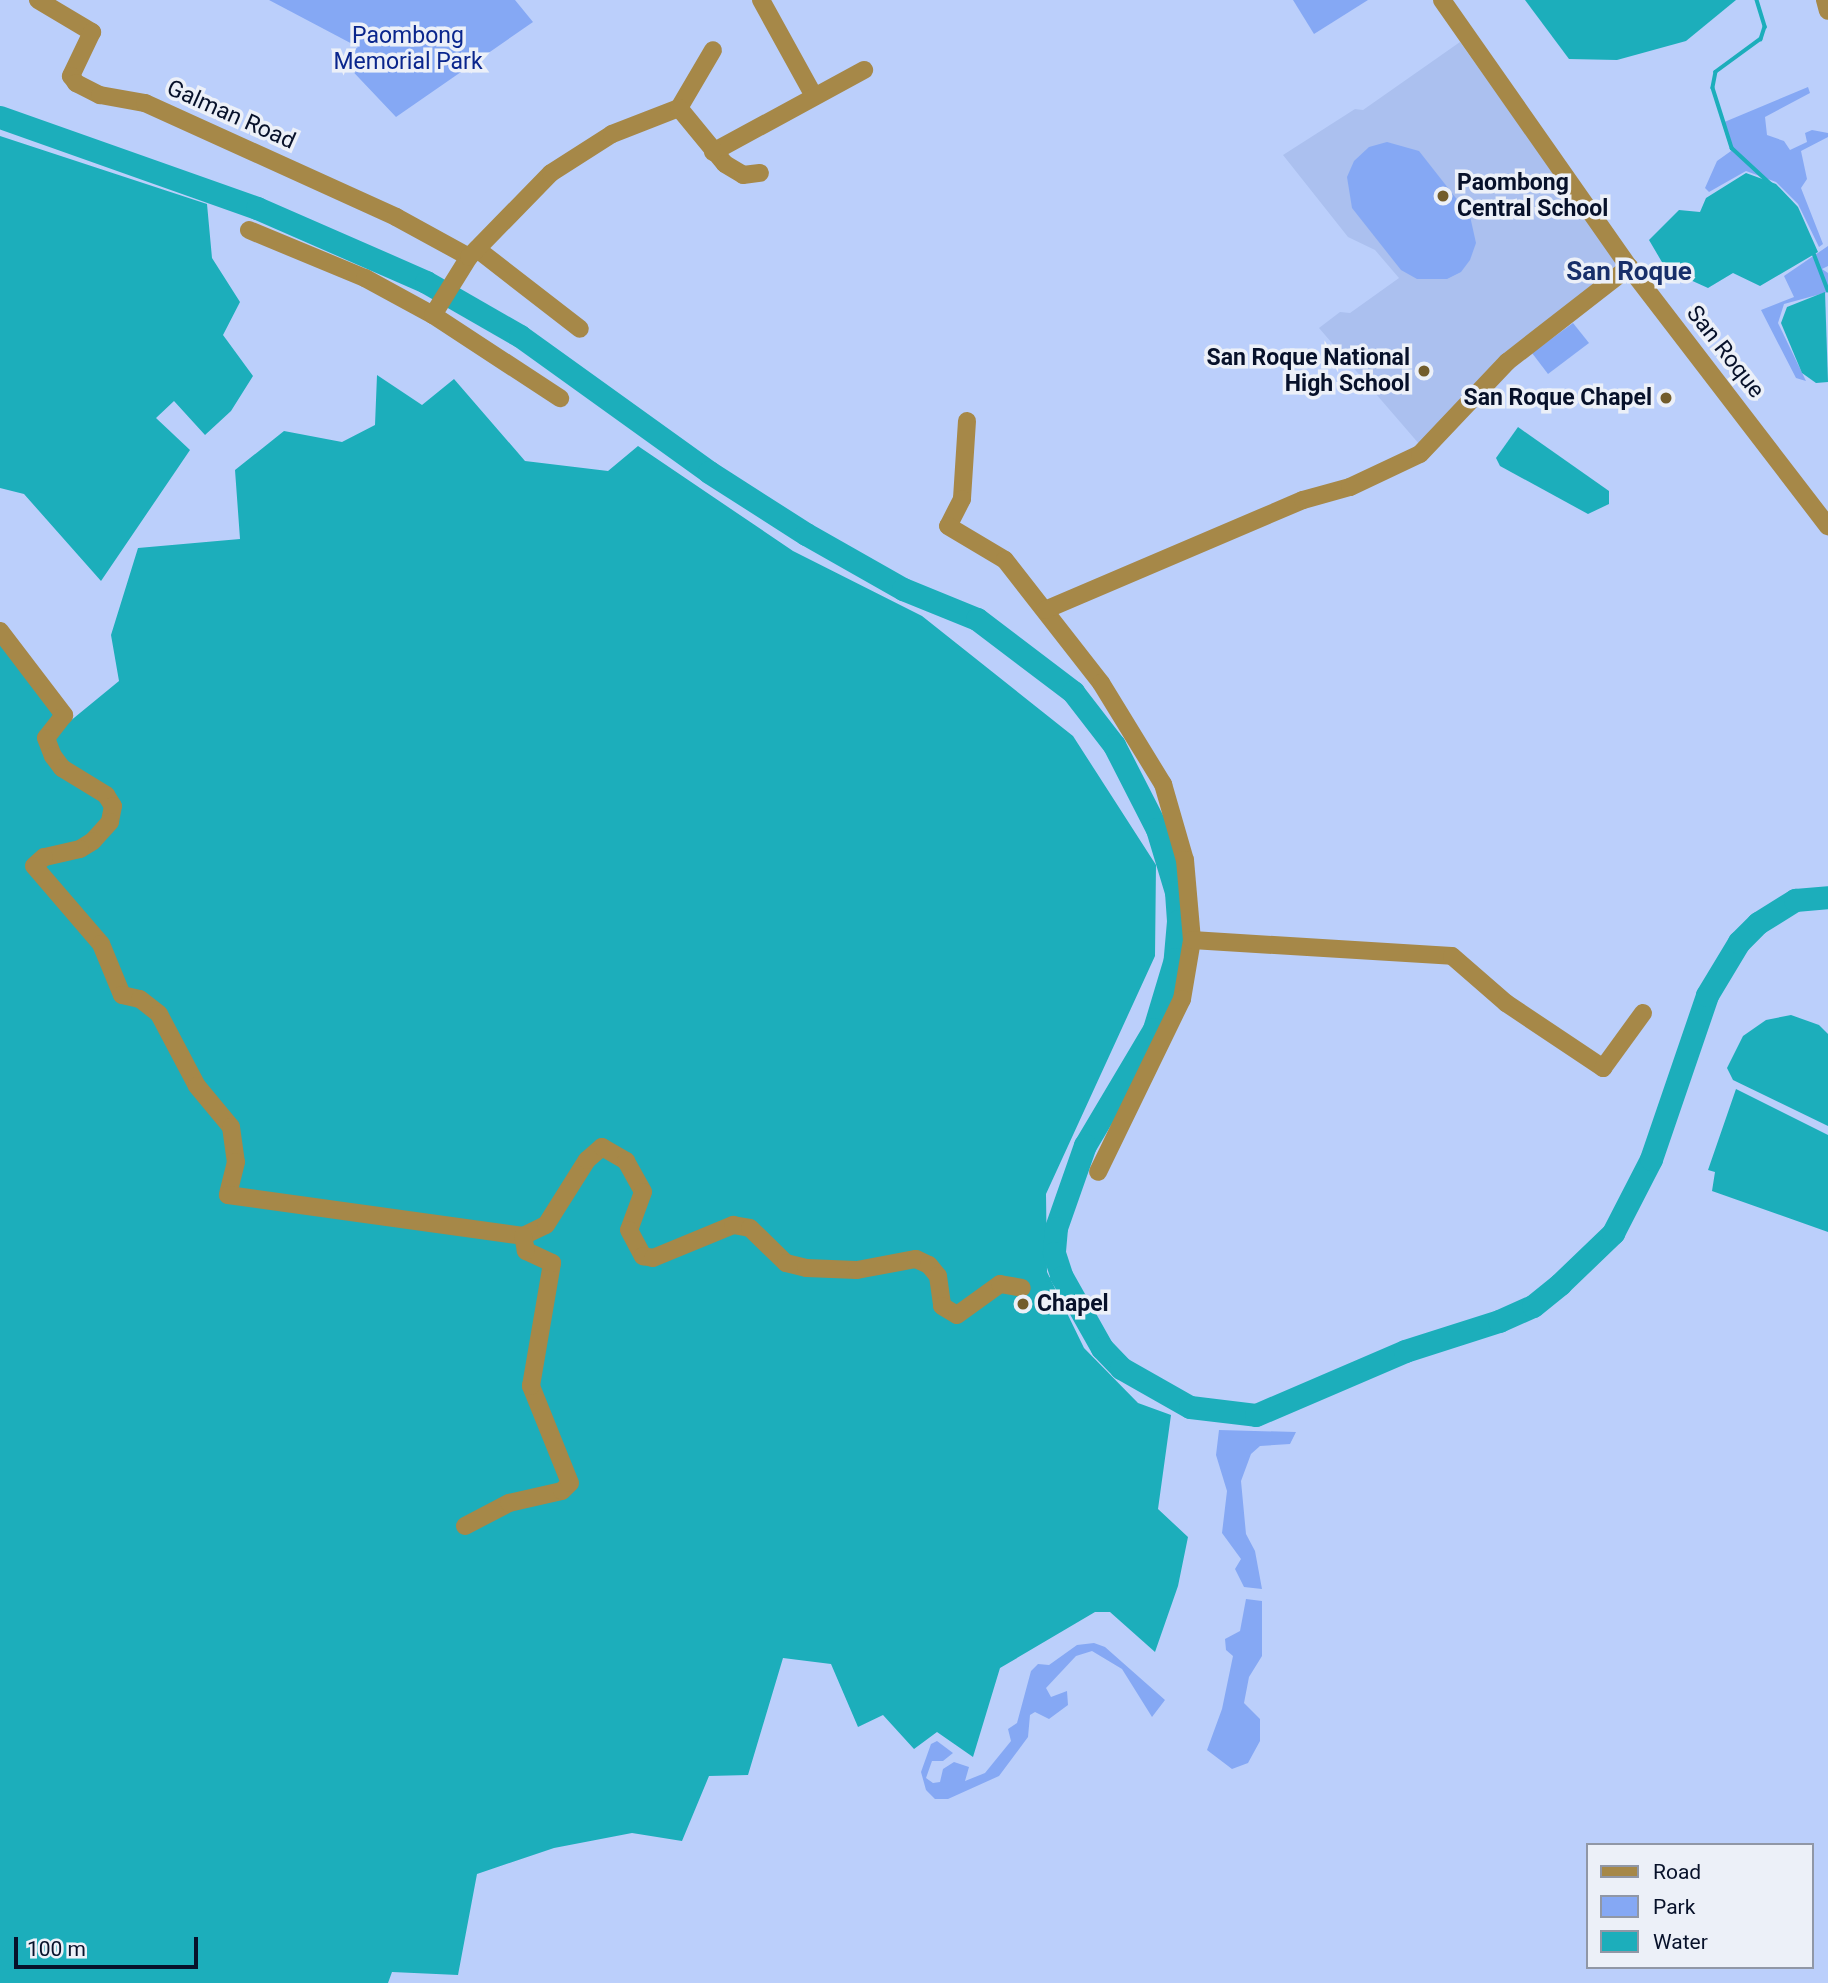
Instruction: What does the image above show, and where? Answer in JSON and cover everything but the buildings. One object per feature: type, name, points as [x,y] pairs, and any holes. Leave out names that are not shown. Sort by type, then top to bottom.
[{"type":"street","name":"Galman Road","points":[[38,0],[92,32],[71,76],[76,83],[100,94],[145,103],[473,253]]},
{"type":"street","points":[[761,0],[814,96]]},
{"type":"street","name":"San Roque","points":[[1442,0],[1629,267],[1828,526]]},
{"type":"street","points":[[1825,0],[1828,11]]},
{"type":"street","points":[[437,309],[473,253],[551,173],[601,139],[679,108],[713,50]]},
{"type":"street","points":[[713,152],[864,70]]},
{"type":"street","points":[[679,108],[713,152],[734,171],[760,173]]},
{"type":"street","points":[[249,230],[437,309],[561,398]]},
{"type":"street","points":[[473,253],[580,329]]},
{"type":"street","points":[[1045,610],[1303,500],[1350,487],[1420,454],[1507,362],[1629,267]]},
{"type":"street","points":[[967,421],[962,499],[948,526],[1005,560],[1101,682],[1163,784],[1185,860],[1192,940],[1175,1020],[1098,1172]]},
{"type":"street","points":[[0,631],[64,715],[46,738],[53,756],[62,768],[106,795],[113,806],[110,822],[93,841],[80,849],[44,857],[34,866],[101,944],[122,995],[140,999],[159,1014],[197,1086],[231,1127],[237,1148],[228,1195],[523,1236],[546,1225],[587,1160],[602,1147],[626,1161],[643,1192],[629,1230],[643,1256],[653,1258],[733,1225],[750,1228],[786,1263],[806,1268],[858,1270],[916,1259],[929,1265],[938,1276],[942,1306],[957,1315],[1000,1284],[1022,1288]]},
{"type":"street","points":[[1192,940],[1452,956],[1506,1003],[1603,1068],[1643,1013]]},
{"type":"street","points":[[465,1526],[509,1503],[569,1485],[531,1387],[552,1263],[539,1258],[523,1236]]},
{"type":"shaded area","name":"Paombong Central School","points":[[1460,42],[1622,269],[1420,445],[1319,328],[1340,312],[1350,313],[1399,278],[1375,250],[1348,237],[1283,155],[1355,109],[1363,110]]},
{"type":"green space","name":"Paombong Memorial Park","points":[[269,0],[515,0],[533,22],[396,117],[342,60],[358,47]]},
{"type":"green space","points":[[1293,0],[1368,0],[1314,34]]},
{"type":"green space","points":[[1808,87],[1810,93],[1765,117],[1767,135],[1784,141],[1790,150],[1807,142],[1805,133],[1812,130],[1828,133],[1828,137],[1801,151],[1807,179],[1801,188],[1823,244],[1819,247],[1798,204],[1776,182],[1746,171],[1709,192],[1705,188],[1717,161],[1731,151],[1722,123]]},
{"type":"green space","points":[[1387,142],[1419,151],[1470,216],[1476,243],[1470,260],[1461,272],[1447,279],[1417,279],[1401,270],[1352,208],[1347,177],[1354,161],[1369,147]]},
{"type":"green space","points":[[1828,246],[1828,266],[1822,269],[1828,273],[1828,292],[1784,304],[1778,323],[1806,381],[1796,378],[1761,310],[1794,297],[1784,276]]},
{"type":"green space","points":[[1573,323],[1589,343],[1548,374],[1532,353]]},
{"type":"green space","points":[[1219,1430],[1296,1432],[1290,1444],[1260,1446],[1251,1454],[1241,1481],[1246,1534],[1255,1551],[1262,1589],[1244,1587],[1235,1569],[1241,1559],[1222,1533],[1227,1491],[1216,1455]]},
{"type":"green space","points":[[1246,1599],[1262,1601],[1262,1656],[1249,1677],[1244,1703],[1260,1719],[1260,1741],[1248,1763],[1232,1769],[1207,1750],[1222,1709],[1233,1656],[1226,1650],[1225,1639],[1240,1631]]},
{"type":"green space","points":[[1094,1643],[1105,1647],[1165,1700],[1152,1717],[1122,1669],[1092,1651],[1076,1656],[1046,1688],[1051,1697],[1067,1691],[1068,1705],[1049,1719],[1035,1712],[1030,1715],[1028,1737],[999,1776],[948,1799],[935,1799],[926,1790],[921,1772],[931,1744],[937,1741],[953,1753],[943,1761],[932,1761],[926,1778],[933,1783],[940,1782],[943,1769],[954,1762],[969,1767],[965,1781],[985,1773],[1011,1741],[1008,1729],[1017,1723],[1031,1671],[1038,1664],[1049,1665],[1077,1645]]},
{"type":"water","points":[[1525,0],[1736,0],[1686,41],[1617,60],[1569,59]]},
{"type":"water","points":[[0,136],[207,204],[212,258],[240,302],[223,335],[253,376],[231,411],[205,435],[174,401],[156,418],[190,450],[101,581],[24,494],[0,488]]},
{"type":"water","points":[[1746,173],[1776,184],[1798,207],[1818,252],[1760,286],[1733,273],[1708,288],[1666,269],[1649,240],[1679,210],[1700,212],[1706,198]]},
{"type":"water","points":[[1825,292],[1828,382],[1816,383],[1802,373],[1781,323],[1787,307]]},
{"type":"water","points":[[377,375],[422,405],[454,379],[525,461],[608,471],[638,446],[793,551],[922,616],[1073,736],[1156,865],[1155,956],[1046,1194],[1047,1272],[1084,1348],[1138,1403],[1171,1415],[1158,1509],[1188,1537],[1178,1586],[1155,1652],[1110,1612],[1095,1612],[1000,1668],[973,1757],[937,1732],[914,1749],[883,1715],[858,1727],[831,1664],[783,1658],[748,1775],[709,1776],[682,1841],[632,1833],[554,1848],[477,1874],[458,1975],[392,1972],[388,1983],[0,1983],[0,642],[69,722],[119,681],[111,635],[138,548],[240,539],[235,470],[284,431],[342,442],[375,425]]},
{"type":"water","points":[[1518,427],[1609,491],[1609,504],[1588,514],[1500,466],[1496,458]]},
{"type":"water","points":[[1791,1015],[1819,1025],[1828,1034],[1828,1126],[1733,1080],[1727,1068],[1743,1036],[1766,1020]]},
{"type":"water","points":[[1736,1089],[1828,1135],[1828,1232],[1712,1191],[1715,1172],[1708,1170]]},
{"type":"waterway","points":[[1757,0],[1765,27],[1761,39],[1716,72],[1713,88],[1732,148],[1772,185]]},
{"type":"waterway","points":[[0,117],[257,208],[426,282],[520,336],[709,472],[806,534],[903,589],[977,619],[1073,692],[1114,745],[1157,829],[1176,892],[1178,921],[1175,959],[1154,1029],[1085,1145],[1056,1228],[1054,1253],[1062,1277],[1102,1348],[1121,1368],[1190,1407],[1256,1415],[1405,1351],[1499,1321],[1533,1306],[1613,1233],[1651,1159],[1707,995],[1739,942],[1758,923],[1795,900],[1828,897]]},
{"type":"waterway","points":[[1813,251],[1828,290]]},
{"type":"waterway","points":[[1047,1280],[1062,1277]]},
{"type":"place","name":"Paombong Central School","points":[[1443,196]]},
{"type":"place","name":"San Roque National High School","points":[[1424,371]]},
{"type":"place","name":"San Roque Chapel","points":[[1666,398]]},
{"type":"place","name":"Chapel","points":[[1023,1304]]},
{"type":"district","name":"San Roque","points":[[1629,272]]}]
